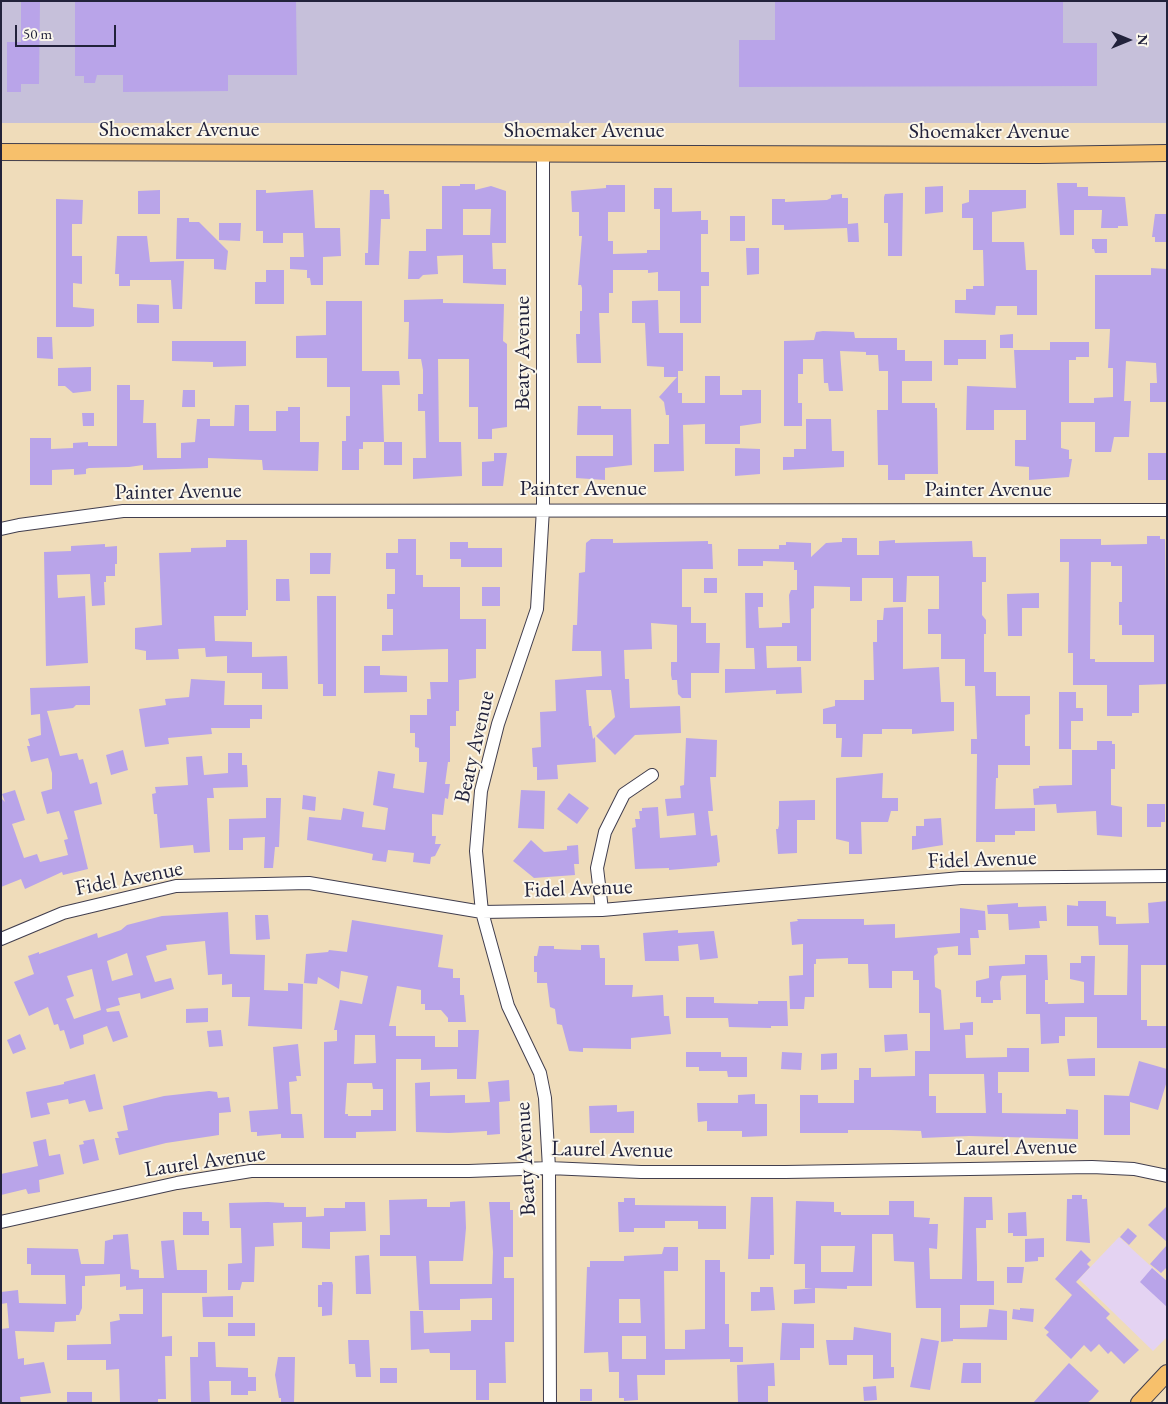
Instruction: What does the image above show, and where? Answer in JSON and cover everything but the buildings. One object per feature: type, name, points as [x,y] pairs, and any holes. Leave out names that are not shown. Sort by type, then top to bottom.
[{"type":"main road","name":"Shoemaker Avenue","points":[[1,152],[1039,155],[1167,153]]},
{"type":"main road","points":[[1139,1403],[1167,1373]]},
{"type":"street","name":"Beaty Avenue","points":[[543,153],[543,509],[537,609],[498,724],[481,791],[476,851],[482,912],[508,1006],[540,1073],[545,1098],[549,1168],[550,1403]]},
{"type":"street","name":"Painter Avenue","points":[[1,529],[123,511],[543,509],[1167,510]]},
{"type":"street","points":[[602,910],[597,868],[605,832],[624,794],[652,774]]},
{"type":"street","name":"Fidel Avenue","points":[[1,939],[63,913],[176,886],[309,883],[482,912],[602,910],[961,878],[1167,876]]},
{"type":"street","name":"Laurel Avenue","points":[[1,1222],[177,1183],[251,1171],[469,1171],[549,1168],[641,1172],[786,1172],[1092,1167],[1134,1168],[1167,1176]]},
{"type":"shaded area","points":[[1,1],[1167,1],[1167,123],[1,123]]},
{"type":"shaded area","points":[[1119,1237],[1167,1281],[1167,1337],[1153,1351],[1079,1279]]}]
